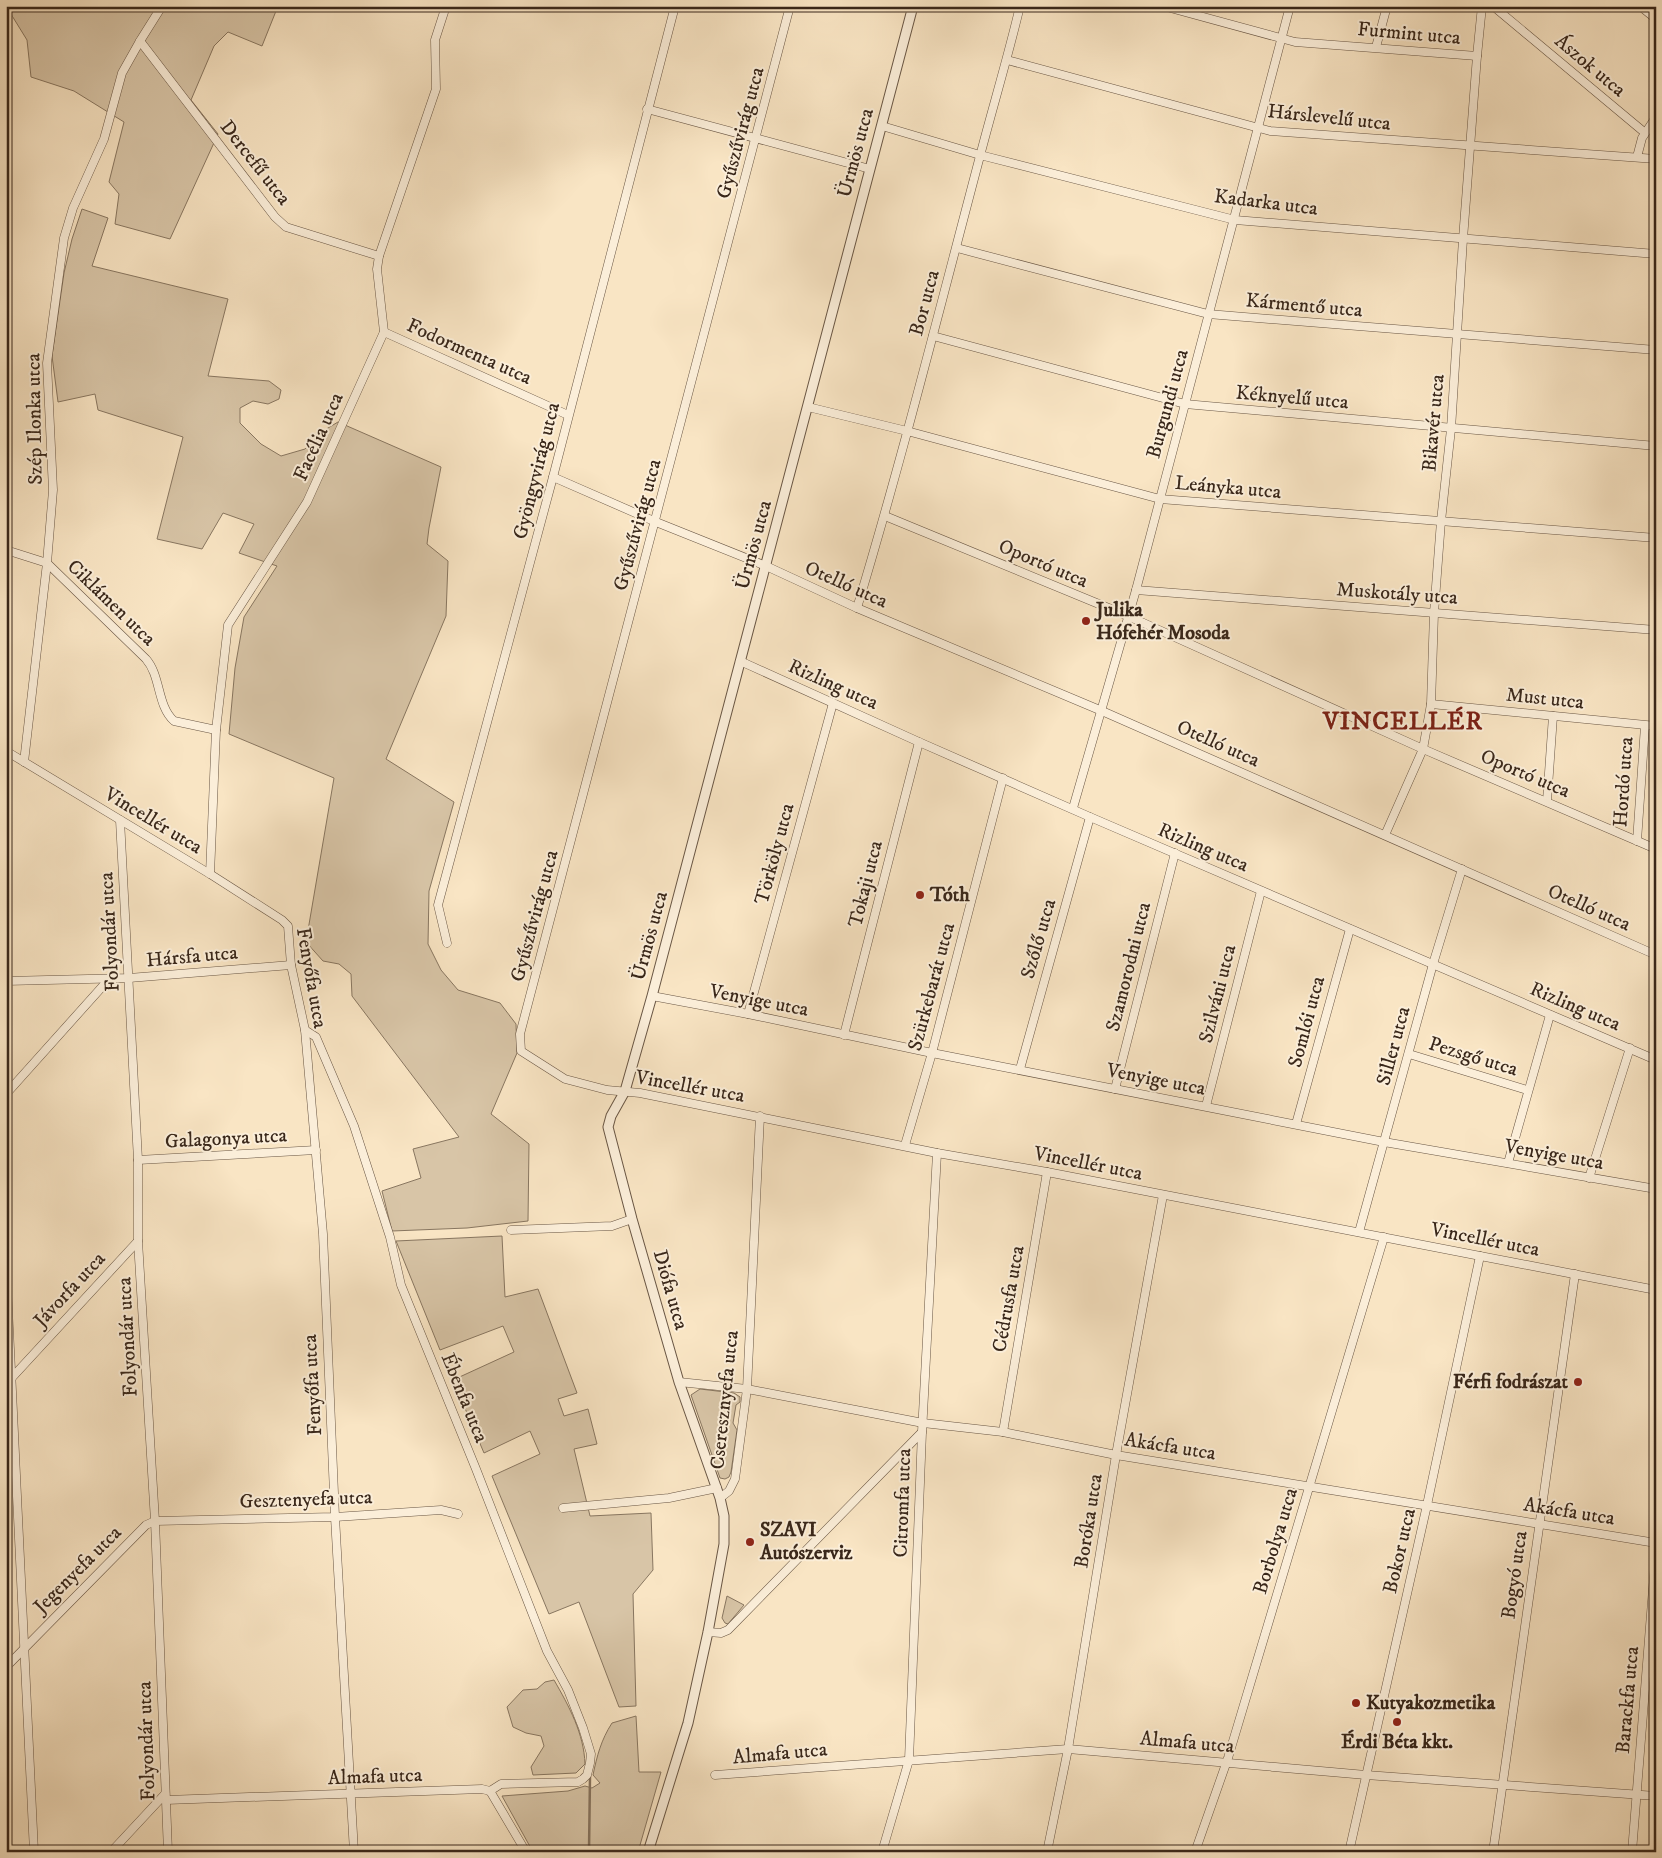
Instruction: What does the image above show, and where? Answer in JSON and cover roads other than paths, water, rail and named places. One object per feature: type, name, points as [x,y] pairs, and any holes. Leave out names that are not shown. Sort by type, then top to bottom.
[{"type":"street","name":"Szép Ilonka utca","points":[[24,762],[47,563],[53,490],[47,363],[64,238],[73,208],[104,139],[122,73],[162,6]]},
{"type":"street","points":[[384,332],[377,269],[379,256],[436,89],[435,40],[446,6]]},
{"type":"street","name":"Gyöngyvirág utca","points":[[446,943],[438,905],[553,477],[675,6]]},
{"type":"street","name":"Gyűszűvirág utca","points":[[521,1051],[520,1034],[757,139],[790,6]]},
{"type":"street","name":"Ürmös utca","points":[[625,1091],[652,996],[913,6]]},
{"type":"street","name":"Bor utca","points":[[857,608],[885,516],[980,155],[1008,60],[1020,6]]},
{"type":"street","name":"Furmint utca","points":[[1163,6],[1295,42],[1477,56]]},
{"type":"street","name":"Burgundi utca","points":[[1073,808],[1136,590],[1290,6]]},
{"type":"street","points":[[1376,48],[1387,6]]},
{"type":"street","name":"Bikavér utca","points":[[1385,835],[1423,749],[1432,704],[1434,613],[1451,429],[1463,239],[1482,6]]},
{"type":"street","name":"Ászok utca","points":[[1493,6],[1644,132]]},
{"type":"street","points":[[1640,6],[1656,19]]},
{"type":"street","name":"Dercefű utca","points":[[140,41],[275,217],[286,227],[379,256]]},
{"type":"street","name":"Hárslevelű utca","points":[[1008,60],[1270,131],[1656,159]]},
{"type":"street","points":[[647,110],[870,169]]},
{"type":"street","points":[[1638,158],[1644,132],[1656,117]]},
{"type":"street","name":"Kadarka utca","points":[[882,126],[980,155],[1235,220],[1656,254]]},
{"type":"street","name":"Kármentő utca","points":[[957,248],[1208,314],[1656,350]]},
{"type":"street","name":"Fodormenta utca","points":[[384,332],[568,414]]},
{"type":"street","name":"Facélia utca","points":[[210,874],[216,730],[228,625],[307,502],[384,332]]},
{"type":"street","name":"Kéknyelű utca","points":[[933,336],[1185,404],[1656,446]]},
{"type":"street","name":"Leányka utca","points":[[808,407],[908,431],[1160,498],[1656,538]]},
{"type":"street","name":"Otelló utca","points":[[553,477],[656,522],[766,566],[857,608],[1102,711],[1656,955]]},
{"type":"street","name":"Oportó utca","points":[[885,516],[1128,616],[1423,749],[1656,848]]},
{"type":"street","name":"Ciklámen utca","points":[[6,550],[47,563],[150,663],[170,718],[178,722],[216,730]]},
{"type":"street","name":"Muskotály utca","points":[[1136,590],[1656,630]]},
{"type":"street","name":"Rizling utca","points":[[740,661],[1090,817],[1656,1060]]},
{"type":"street","name":"Törköly utca","points":[[748,1014],[834,703]]},
{"type":"street","name":"Must utca","points":[[1432,704],[1656,726]]},
{"type":"street","points":[[1547,801],[1554,716]]},
{"type":"street","name":"Hordó utca","points":[[1637,841],[1645,726]]},
{"type":"street","name":"Tokaji utca","points":[[844,1035],[919,742]]},
{"type":"street","name":"Vincellér utca","points":[[6,751],[210,874],[282,920]]},
{"type":"street","name":"Szürkebarát utca","points":[[905,1145],[932,1053],[1003,778]]},
{"type":"street","name":"Szőlő utca","points":[[1020,1069],[1090,817]]},
{"type":"street","name":"Folyondár utca","points":[[120,820],[138,1160],[138,1241],[155,1521],[168,1852]]},
{"type":"street","name":"Szamorodni utca","points":[[1114,1089],[1175,853]]},
{"type":"street","name":"Siller utca","points":[[1359,1232],[1462,869]]},
{"type":"street","name":"Szilváni utca","points":[[1206,1106],[1261,890]]},
{"type":"street","name":"Fenyőfa utca","points":[[282,920],[288,926],[291,965],[305,1030],[323,1234],[354,1852]]},
{"type":"street","name":"Somlói utca","points":[[1296,1124],[1350,929]]},
{"type":"street","name":"Hársfa utca","points":[[6,981],[128,978],[291,965]]},
{"type":"street","points":[[6,1094],[110,978]]},
{"type":"street","name":"Venyige utca","points":[[652,996],[1384,1142],[1656,1189]]},
{"type":"street","points":[[1508,1163],[1527,1090],[1550,1015]]},
{"type":"street","name":"Ébenfa utca","points":[[305,1030],[316,1037],[354,1126],[390,1237],[401,1285],[547,1651],[568,1690],[583,1728],[591,1754],[589,1770],[583,1779]]},
{"type":"street","points":[[1589,1178],[1630,1048]]},
{"type":"street","name":"Vincellér utca","points":[[521,1051],[565,1079],[607,1090],[625,1091],[760,1116],[938,1153],[1047,1172],[1656,1290]]},
{"type":"street","name":"Pezsgő utca","points":[[1409,1054],[1527,1090]]},
{"type":"street","name":"Diófa utca","points":[[625,1091],[610,1116],[608,1127],[632,1219],[679,1382],[720,1498]]},
{"type":"street","name":"Cseresznyefa utca","points":[[648,1852],[688,1723],[708,1632],[724,1544],[724,1516],[720,1498],[729,1491],[735,1479],[747,1390],[760,1116]]},
{"type":"street","name":"Galagonya utca","points":[[138,1160],[316,1150]]},
{"type":"street","name":"Citromfa utca","points":[[882,1852],[909,1760],[922,1432],[938,1153]]},
{"type":"street","name":"Cédrusfa utca","points":[[1003,1432],[1047,1172]]},
{"type":"street","name":"Boróka utca","points":[[1047,1852],[1068,1749],[1116,1455],[1163,1196]]},
{"type":"street","points":[[511,1230],[612,1226],[632,1219]]},
{"type":"street","name":"Borbolya utca","points":[[1195,1852],[1226,1763],[1384,1238]]},
{"type":"street","name":"Jávorfa utca","points":[[6,1384],[138,1241]]},
{"type":"street","name":"Bokor utca","points":[[1349,1852],[1427,1506],[1480,1256]]},
{"type":"street","points":[[6,1266],[34,1852]]},
{"type":"street","name":"Bogyó utca","points":[[1493,1852],[1574,1274]]},
{"type":"street","name":"Akácfa utca","points":[[679,1382],[747,1390],[923,1423],[1003,1432],[1116,1455],[1656,1543]]},
{"type":"street","points":[[708,1632],[721,1633],[728,1630],[922,1432]]},
{"type":"street","points":[[563,1508],[669,1498],[717,1488]]},
{"type":"street","name":"Gesztenyefa utca","points":[[155,1521],[336,1517],[441,1510],[458,1514]]},
{"type":"street","name":"Jegenyefa utca","points":[[6,1667],[146,1525],[155,1521]]},
{"type":"street","name":"Barackfa utca","points":[[1632,1852],[1656,1552]]},
{"type":"street","name":"Almafa utca","points":[[715,1775],[1068,1749],[1366,1775],[1656,1796]]},
{"type":"street","name":"Almafa utca","points":[[166,1797],[352,1794],[482,1789],[490,1791],[501,1784],[578,1782],[583,1779]]},
{"type":"street","points":[[490,1791],[526,1852]]},
{"type":"street","points":[[110,1852],[166,1797]]},
{"type":"waterway","points":[[589,1852],[590,1776]]},
{"type":"place","name":"Julika Hófehér Mosoda","points":[[1086,621]]},
{"type":"place","name":"Tóth","points":[[920,895]]},
{"type":"place","name":"Férfi fodrászat","points":[[1578,1382]]},
{"type":"place","name":"SZAVI Autószerviz","points":[[750,1542]]},
{"type":"place","name":"Kutyakozmetika","points":[[1356,1703]]},
{"type":"place","name":"Érdi Béta kkt.","points":[[1397,1722]]},
{"type":"district","name":"VINCELLÉR","points":[[1403,721]]}]
